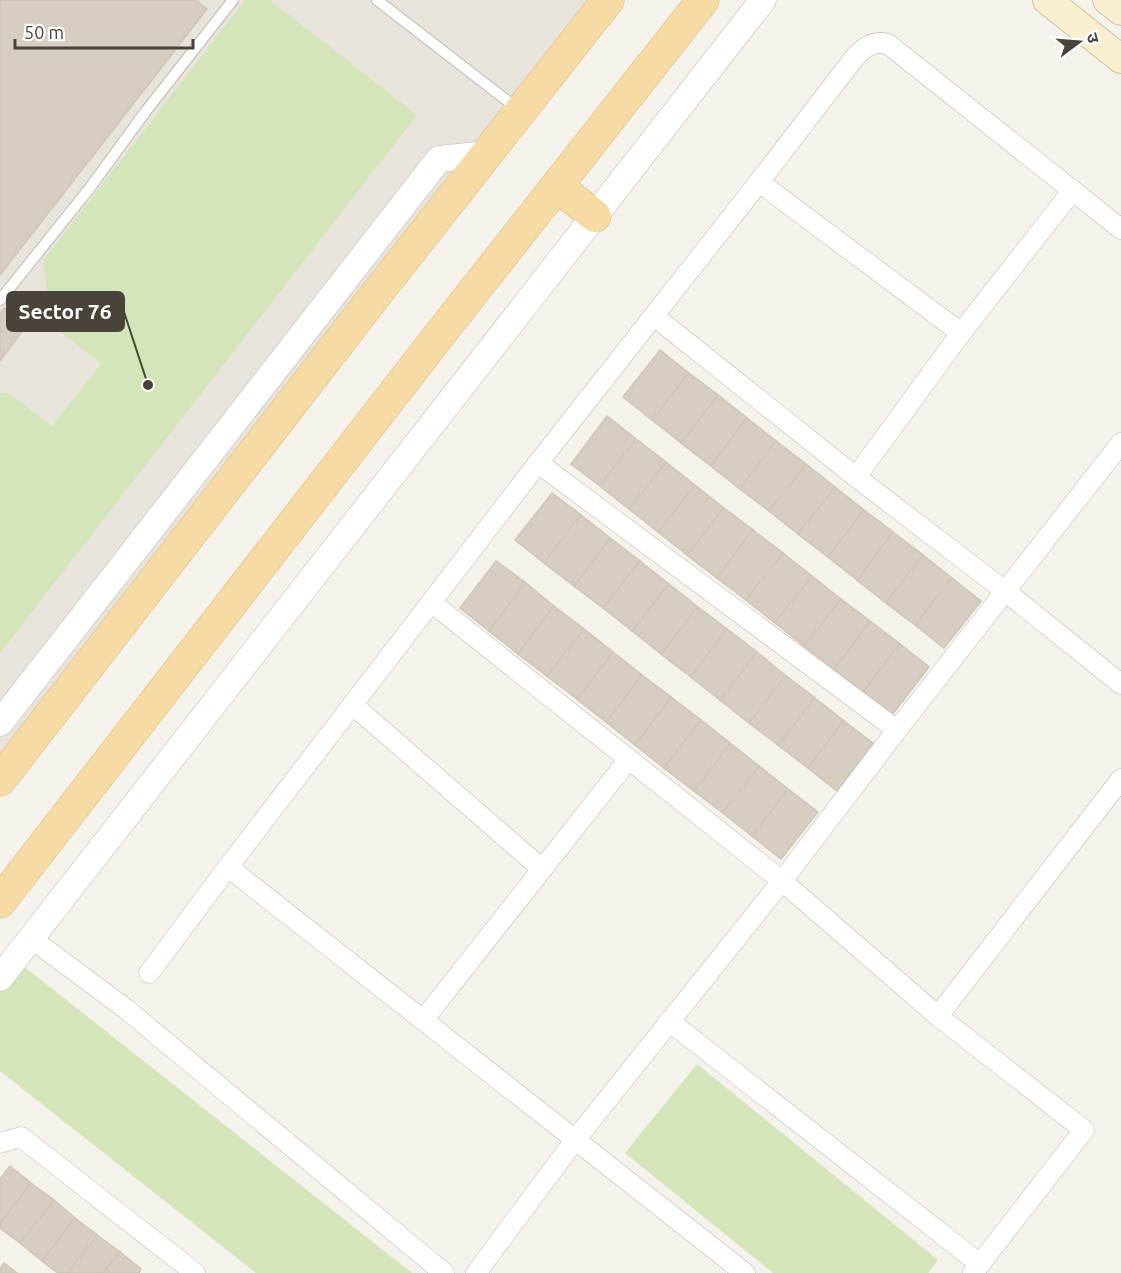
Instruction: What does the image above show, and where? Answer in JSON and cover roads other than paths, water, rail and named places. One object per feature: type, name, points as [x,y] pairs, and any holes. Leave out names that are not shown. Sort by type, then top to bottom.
[{"type":"main road","points":[[0,780],[608,0]]},
{"type":"main road","points":[[0,902],[703,0]]},
{"type":"main road","points":[[1047,0],[1121,58]]},
{"type":"main road","points":[[1107,0],[1121,11]]},
{"type":"main road","points":[[557,186],[595,216]]},
{"type":"street","points":[[0,978],[763,0]]},
{"type":"street","points":[[149,973],[538,463],[855,57],[867,45],[880,42],[888,44],[1121,229]]},
{"type":"street","points":[[0,723],[439,159],[487,154]]},
{"type":"street","points":[[759,182],[961,333]]},
{"type":"street","points":[[856,477],[961,333],[1073,190]]},
{"type":"street","points":[[654,316],[1121,684]]},
{"type":"street","points":[[476,1273],[575,1140],[782,880],[1121,443]]},
{"type":"street","points":[[538,463],[897,730]]},
{"type":"street","points":[[431,602],[782,880],[938,1016],[1084,1130],[977,1269],[669,1022]]},
{"type":"street","points":[[353,705],[542,869]]},
{"type":"street","points":[[424,1019],[629,759]]},
{"type":"street","points":[[938,1016],[1121,779]]},
{"type":"street","points":[[228,867],[746,1273]]},
{"type":"street","points":[[32,936],[40,945],[126,1009],[444,1273]]},
{"type":"street","points":[[0,1143],[21,1137],[195,1273]]},
{"type":"lane","points":[[0,300],[89,189],[146,111],[233,0]]},
{"type":"lane","points":[[377,0],[521,111]]},
{"type":"place","name":"Sector 76","points":[[148,385]]}]
